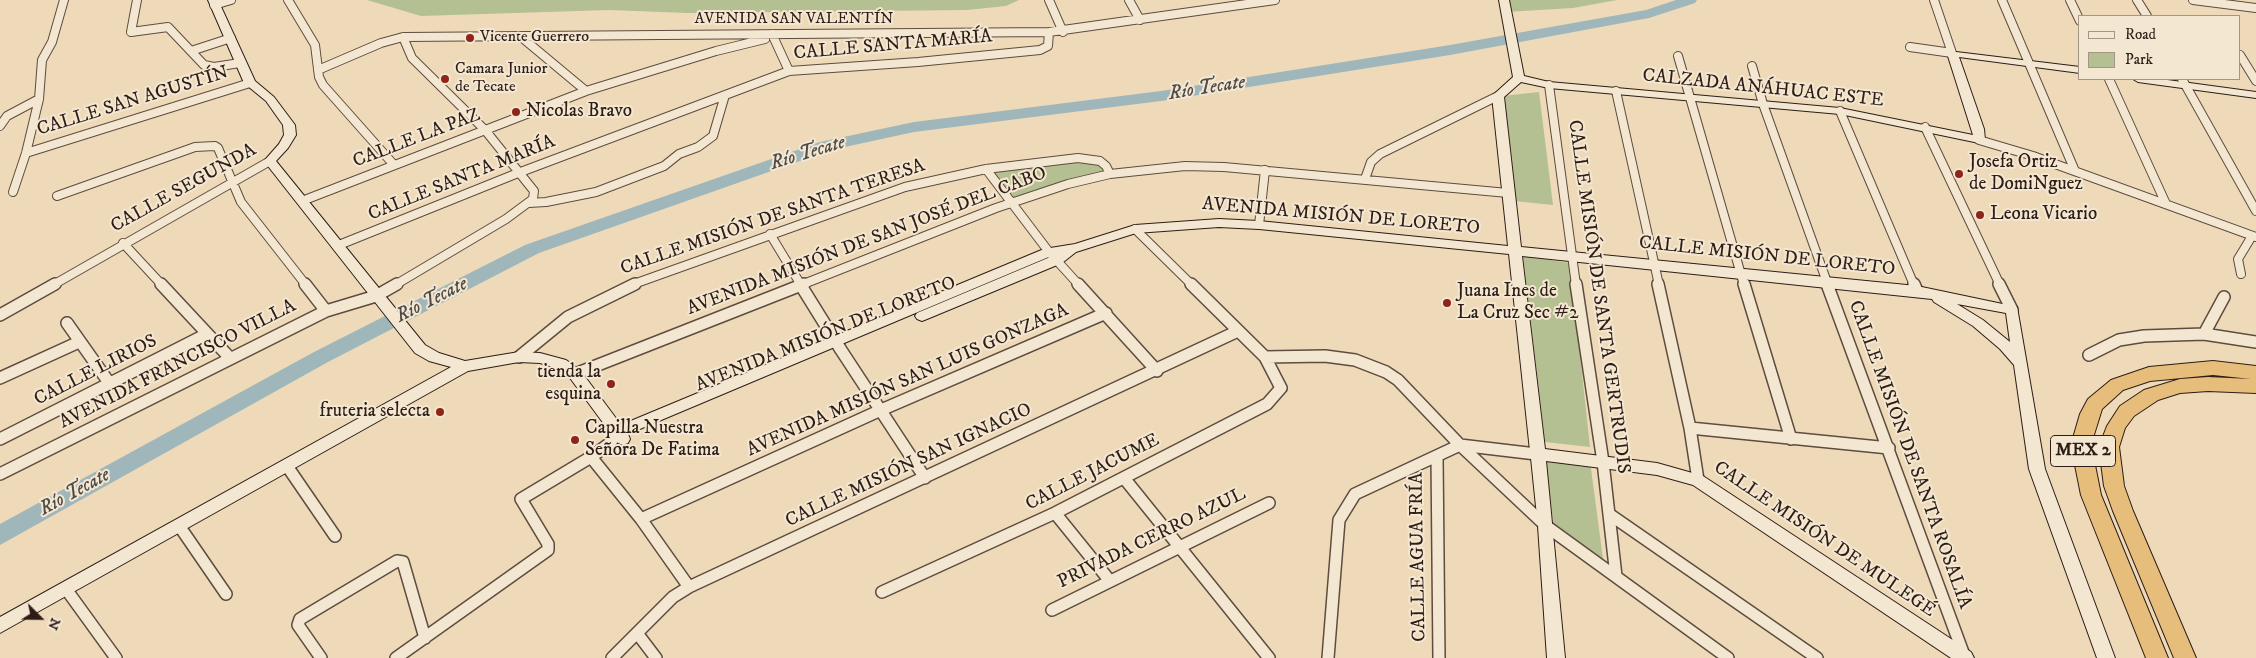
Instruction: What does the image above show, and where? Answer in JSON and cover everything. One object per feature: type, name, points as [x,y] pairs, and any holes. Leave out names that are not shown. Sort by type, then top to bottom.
[{"type":"highway","name":"MEX 2","points":[[2158,658],[2092,495],[2083,455],[2083,438],[2088,414],[2095,404],[2117,385],[2149,374],[2213,368],[2256,373]]},
{"type":"highway","name":"MEX 2","points":[[2185,658],[2123,511],[2114,486],[2109,447],[2116,426],[2127,411],[2151,395],[2180,386],[2208,384],[2256,386]]},
{"type":"main road","points":[[1979,140],[1978,129],[1952,53],[2078,70]]},
{"type":"street","points":[[13,192],[26,153],[39,99],[42,60],[52,42],[64,0]]},
{"type":"street","points":[[137,0],[131,32],[168,26],[204,65],[208,67],[240,63]]},
{"type":"street","points":[[213,2],[231,0]]},
{"type":"street","points":[[288,0],[315,45],[318,70],[324,85],[394,165]]},
{"type":"street","points":[[1049,0],[1063,32]]},
{"type":"street","points":[[1129,0],[1140,20]]},
{"type":"street","points":[[1206,0],[1212,9]]},
{"type":"street","name":"AVENIDA SAN VALENTÍN","points":[[318,70],[381,43],[403,37],[772,36],[1063,32],[1275,0]]},
{"type":"street","points":[[1365,179],[1371,162],[1380,154],[1498,96],[1519,78],[1504,0]]},
{"type":"street","points":[[1910,47],[1952,53],[1934,0]]},
{"type":"street","points":[[2002,0],[2075,171]]},
{"type":"street","points":[[2070,0],[2078,16]]},
{"type":"street","points":[[2137,0],[2145,15]]},
{"type":"street","points":[[2193,0],[2256,8]]},
{"type":"street","name":"CALLE SEGUNDA","points":[[0,315],[123,243],[270,161],[284,146],[290,135],[289,125],[270,99],[250,83],[213,2]]},
{"type":"street","name":"CALLE SANTA MARÍA","points":[[339,245],[518,173],[789,71],[918,62],[1040,50],[1048,46],[1049,32]]},
{"type":"street","points":[[520,36],[586,92]]},
{"type":"street","points":[[772,36],[789,71]]},
{"type":"street","name":"CALLE LA PAZ","points":[[302,201],[586,92],[716,51],[772,36]]},
{"type":"street","points":[[403,37],[412,58],[485,130],[535,194],[529,203]]},
{"type":"street","points":[[191,51],[231,38]]},
{"type":"street","points":[[1678,56],[1791,439]]},
{"type":"street","points":[[2241,57],[2256,81]]},
{"type":"street","name":"CALLE MISIÓN DE SANTA ROSALÍA","points":[[1752,66],[1763,104],[1827,283],[1965,658]]},
{"type":"street","name":"CALZADA ANÁHUAC ESTE","points":[[1519,78],[1549,84],[1616,91],[1840,111],[1925,127],[1979,140],[2075,171],[2254,236]]},
{"type":"street","points":[[2108,80],[2166,204]]},
{"type":"street","points":[[2153,80],[2184,82],[2256,95]]},
{"type":"street","points":[[2184,82],[2256,211]]},
{"type":"street","name":"CALLE SAN AGUSTÍN","points":[[26,153],[250,83]]},
{"type":"street","name":"CALLE MISIÓN DE SANTA GERTRUDIS","points":[[1549,84],[1572,256],[1603,462],[1616,576]]},
{"type":"street","points":[[1616,91],[1690,428],[1698,480]]},
{"type":"street","points":[[529,203],[546,202],[596,192],[664,166],[680,154],[698,147],[712,136],[718,124],[726,95]]},
{"type":"street","points":[[1498,96],[1536,454],[1546,526],[1556,658]]},
{"type":"street","points":[[0,126],[7,116],[39,99]]},
{"type":"street","points":[[1840,111],[1922,292],[1978,322],[1999,340],[2021,364]]},
{"type":"street","points":[[1925,127],[2012,310],[2037,469],[2106,658]]},
{"type":"street","points":[[57,196],[203,145],[218,148],[241,202],[326,311]]},
{"type":"street","name":"CALLE MISIÓN DE SANTA TERESA","points":[[519,357],[568,317],[606,296],[631,285],[905,186],[986,168],[1090,158],[1100,161],[1106,166],[1110,174]]},
{"type":"street","points":[[270,161],[339,245],[380,301],[420,349],[434,357],[465,366]]},
{"type":"street","name":"AVENIDA MISIÓN DE SAN JOSÉ DEL CABO","points":[[575,374],[1011,204],[1068,184],[1110,174],[1185,166],[1265,170],[1508,193]]},
{"type":"street","points":[[986,168],[1011,204],[1053,256],[1157,371]]},
{"type":"street","points":[[1259,225],[1265,170]]},
{"type":"street","name":"AVENIDA FRANCISCO VILLA","points":[[2,469],[326,311],[380,301],[529,203]]},
{"type":"street","name":"AVENIDA MISIÓN DE LORETO","points":[[425,638],[548,550],[548,544],[521,499],[591,457],[621,435],[1053,256],[1135,229],[1175,224],[1259,225],[1515,251]]},
{"type":"street","points":[[1135,229],[1265,357],[1325,356],[1356,360],[1378,367],[1398,380],[1460,445],[1546,526],[1728,658]]},
{"type":"street","points":[[770,234],[803,284],[839,346],[925,478]]},
{"type":"street","points":[[2241,274],[2238,259],[2254,236]]},
{"type":"street","points":[[123,243],[230,358]]},
{"type":"street","name":"CALLE MISIÓN DE LORETO","points":[[1515,251],[1922,292],[2012,310]]},
{"type":"street","points":[[2204,334],[2224,297]]},
{"type":"street","name":"AVENIDA MISIÓN SAN LUIS GONZAGA","points":[[641,519],[881,410],[1106,313]]},
{"type":"street","points":[[67,323],[110,384]]},
{"type":"street","name":"CALLE MISIÓN SAN IGNACIO","points":[[612,658],[673,597],[689,587],[1238,332]]},
{"type":"street","name":"CALLE LIRIOS","points":[[0,439],[207,334]]},
{"type":"street","points":[[2089,355],[2119,340],[2144,336],[2204,334],[2256,342]]},
{"type":"street","name":"CALLE LIRIOS","points":[[0,378],[79,342]]},
{"type":"street","points":[[0,626],[465,366],[519,357],[550,360],[561,364],[575,374],[621,435]]},
{"type":"street","name":"CALLE JACUME","points":[[882,592],[1055,513],[1267,404],[1281,388],[1265,357]]},
{"type":"street","points":[[1690,428],[1889,448]]},
{"type":"street","points":[[1328,658],[1339,520],[1355,494],[1460,445],[1536,454]]},
{"type":"street","name":"CALLE MISIÓN DE MULEGÉ","points":[[1536,454],[1657,469],[1698,480],[1965,658]]},
{"type":"street","name":"CALLE AGUA FRÍA","points":[[1437,456],[1439,658]]},
{"type":"street","points":[[591,457],[641,519],[689,587]]},
{"type":"street","points":[[287,466],[335,536]]},
{"type":"street","points":[[1124,478],[1269,658]]},
{"type":"street","name":"PRIVADA CERRO AZUL","points":[[1052,610],[1269,502]]},
{"type":"street","points":[[1055,513],[1110,581]]},
{"type":"street","points":[[1610,514],[1817,658]]},
{"type":"street","points":[[180,526],[226,594]]},
{"type":"street","points":[[321,658],[298,625],[307,613],[397,562],[403,562],[425,638],[396,658]]},
{"type":"street","points":[[66,590],[116,658]]},
{"type":"street","points":[[637,633],[656,658]]},
{"type":"green space","points":[[367,0],[1019,0],[1006,6],[967,10],[687,13],[609,10],[421,16]]},
{"type":"green space","points":[[1504,0],[1617,0],[1573,8],[1506,12]]},
{"type":"green space","points":[[1539,92],[1553,205],[1514,201],[1502,96]]},
{"type":"green space","points":[[1101,158],[1106,174],[1010,202],[983,169]]},
{"type":"green space","points":[[1523,256],[1570,263],[1590,447],[1545,442]]},
{"type":"green space","points":[[1544,454],[1590,461],[1603,559],[1554,529]]},
{"type":"waterway","name":"Río Tecate","points":[[0,535],[321,357],[532,249],[826,146],[914,127],[1161,96],[1450,50],[1649,14],[1690,0]]},
{"type":"place","name":"Vicente Guerrero","points":[[470,38]]},
{"type":"place","name":"Camara Junior de Tecate","points":[[445,79]]},
{"type":"place","name":"Nicolas Bravo","points":[[516,112]]},
{"type":"place","name":"Josefa Ortiz de DomiNguez","points":[[1959,174]]},
{"type":"place","name":"Leona Vicario","points":[[1980,215]]},
{"type":"place","name":"Juana Ines de La Cruz Sec #2","points":[[1447,303]]},
{"type":"place","name":"tienda la esquina","points":[[611,384]]},
{"type":"place","name":"fruteria selecta","points":[[440,412]]},
{"type":"place","name":"Capilla Nuestra Señora De Fatima","points":[[575,440]]}]
